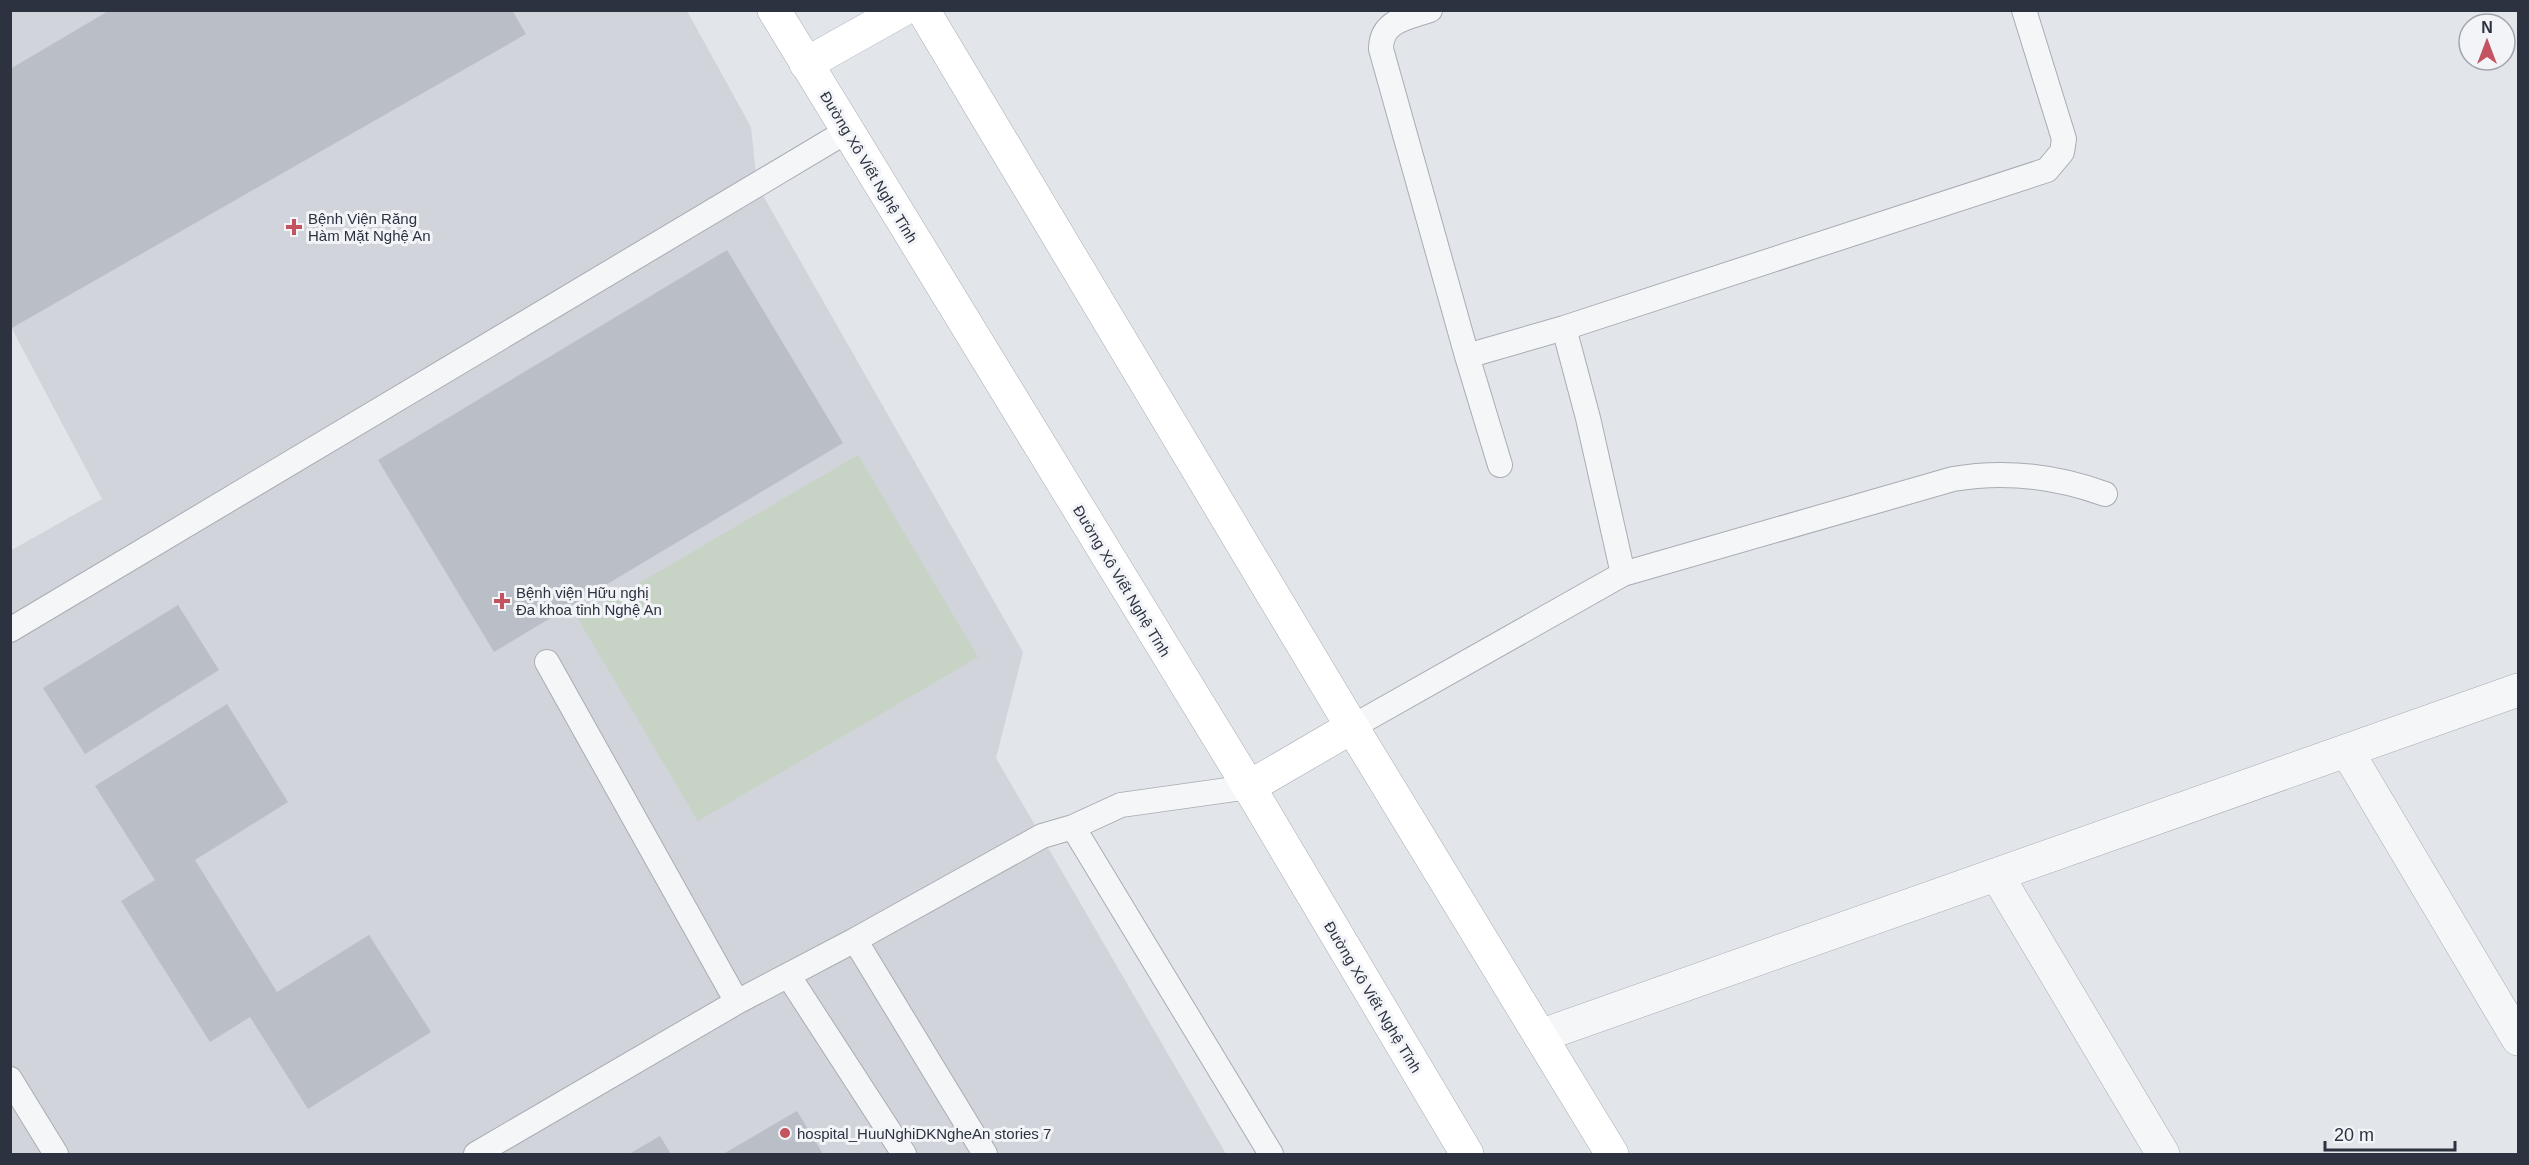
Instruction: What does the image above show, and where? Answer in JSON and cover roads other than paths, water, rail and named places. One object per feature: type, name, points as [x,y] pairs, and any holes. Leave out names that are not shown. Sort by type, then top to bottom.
[{"type":"main road","name":"Đường Xô Viết Nghệ Tĩnh","points":[[774,10],[1248,787],[1467,1155]]},
{"type":"main road","points":[[806,64],[902,10]]},
{"type":"main road","points":[[923,10],[1352,727],[1612,1155]]},
{"type":"main road","points":[[1248,787],[1352,727]]},
{"type":"street","points":[[1540,1036],[2518,690]]},
{"type":"street","points":[[2347,751],[2518,1040]]},
{"type":"street","points":[[1997,875],[2163,1155]]},
{"type":"lane","points":[[1430,10],[1395,21],[1389,26],[1381,40],[1381,49],[1500,465]]},
{"type":"lane","points":[[1467,356],[1564,327],[2047,170],[2062,152],[2064,139],[2024,10]]},
{"type":"lane","points":[[10,630],[847,131]]},
{"type":"lane","points":[[1564,327],[1588,418],[1623,574]]},
{"type":"lane","points":[[1352,727],[1623,574],[1953,479],[1974,476],[2024,475],[2054,478],[2105,494]]},
{"type":"lane","points":[[547,662],[737,1002]]},
{"type":"lane","points":[[476,1155],[737,1002],[855,940],[1042,836],[1073,827],[1121,805],[1248,787]]},
{"type":"lane","points":[[1073,827],[1271,1155]]},
{"type":"lane","points":[[855,940],[985,1155]]},
{"type":"lane","points":[[788,975],[904,1155]]},
{"type":"lane","points":[[10,1079],[56,1155]]},
{"type":"place","name":"Bệnh Viện Răng Hàm Mặt Nghệ An","points":[[294,227]]},
{"type":"place","name":"Bệnh viện Hữu nghị Đa khoa tỉnh Nghệ An","points":[[502,601]]},
{"type":"place","name":"hospital_HuuNghiDKNgheAn stories 7","points":[[785,1133]]}]
